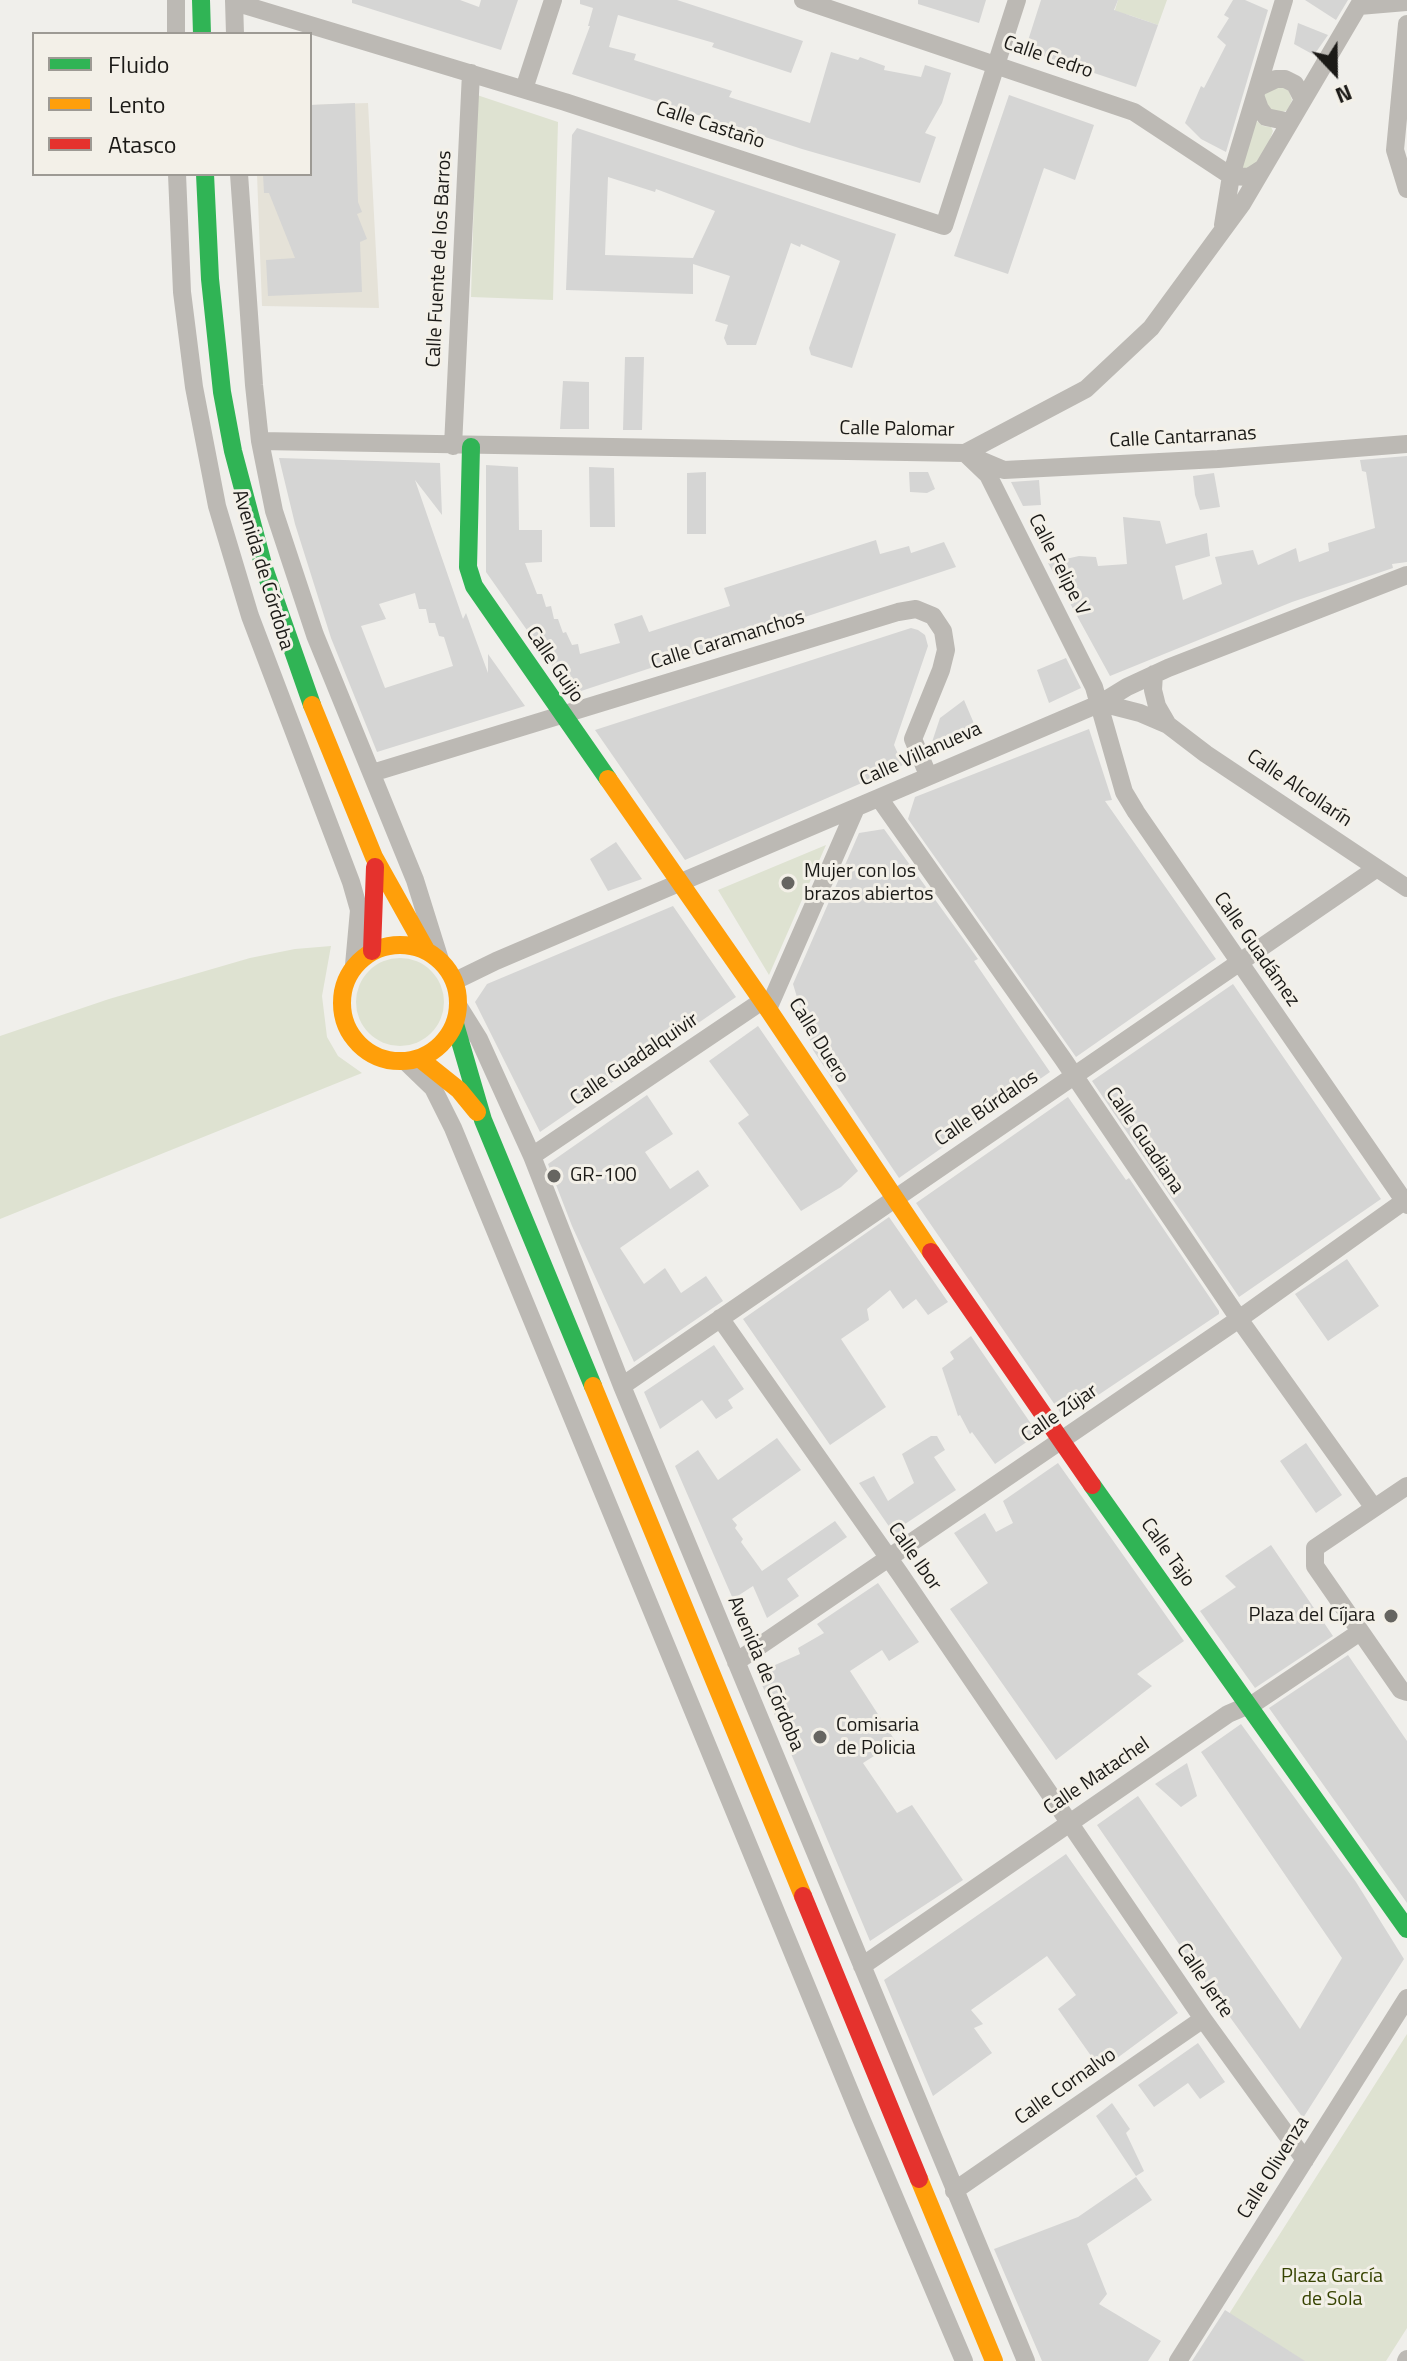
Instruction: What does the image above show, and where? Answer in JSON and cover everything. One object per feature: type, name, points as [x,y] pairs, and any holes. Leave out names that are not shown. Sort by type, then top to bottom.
[{"type":"street","points":[[176,0],[176,32]]},
{"type":"street","points":[[201,0],[202,32]]},
{"type":"street","points":[[524,89],[553,0]]},
{"type":"street","name":"Calle Cedro","points":[[803,0],[1134,112],[1231,176]]},
{"type":"street","name":"Calle Castaño","points":[[234,1],[524,89],[944,226],[1017,0]]},
{"type":"street","points":[[1222,231],[1231,176],[1284,0]]},
{"type":"street","points":[[234,1],[235,32]]},
{"type":"street","points":[[1360,3],[1407,2]]},
{"type":"street","name":"Calle Palomar","points":[[260,441],[965,453],[1086,389],[1151,328],[1222,231],[1263,168],[1360,3]]},
{"type":"street","points":[[1407,24],[1395,150],[1407,189]]},
{"type":"street","name":"Calle Fuente de los Barros","points":[[462,446],[471,73]]},
{"type":"street","points":[[1258,92],[1276,79],[1285,79],[1295,84],[1303,100]]},
{"type":"street","points":[[1258,92],[1266,117],[1290,122]]},
{"type":"street","points":[[1231,176],[1249,177],[1263,168]]},
{"type":"street","name":"Avenida de Córdoba","points":[[177,176],[182,292],[192,371],[217,506],[250,616],[351,882],[359,910],[354,965]]},
{"type":"street","name":"Avenida de Córdoba","points":[[205,176],[210,279],[222,392],[233,451],[264,568],[282,623],[374,857],[433,955]]},
{"type":"street","name":"Avenida de Córdoba","points":[[239,176],[240,220],[260,441],[274,511],[315,635],[415,880],[433,955]]},
{"type":"street","name":"Calle Cantarranas","points":[[965,453],[1004,470],[1218,459],[1407,444]]},
{"type":"street","name":"Calle Guijo","points":[[462,446],[468,567],[474,586],[765,1005]]},
{"type":"street","name":"Calle Felipe V","points":[[965,453],[988,475],[1101,703]]},
{"type":"street","name":"Calle Villanueva","points":[[455,981],[1101,703],[1154,674],[1407,575]]},
{"type":"street","name":"Calle Caramanchos","points":[[372,773],[916,609],[933,616],[943,631],[946,650],[913,739],[928,775]]},
{"type":"street","points":[[1154,674],[1153,690],[1157,706],[1168,725]]},
{"type":"street","name":"Calle Alcollarín","points":[[1101,703],[1140,713],[1168,725],[1407,888]]},
{"type":"street","name":"Calle Guadámez","points":[[1101,703],[1124,792],[1239,964],[1406,1201]]},
{"type":"street","name":"Calle Guadiana","points":[[879,798],[1239,1319],[1374,1508]]},
{"type":"street","name":"Calle Duero","points":[[856,808],[765,1005],[895,1199]]},
{"type":"street","name":"Avenida de Córdoba","points":[[372,951],[376,893],[374,857]]},
{"type":"street","name":"Calle Búrdalos","points":[[622,1386],[1377,868]]},
{"type":"street","points":[[457,1016],[446,1039],[434,1050],[412,1060],[386,1060],[369,1053],[355,1041],[345,1024],[342,991],[354,965],[372,951],[399,944],[433,955],[455,981],[457,1016],[483,1120],[994,2361]]},
{"type":"street","name":"Calle Guadalquivir","points":[[532,1156],[765,1005]]},
{"type":"street","name":"Avenida de Córdoba","points":[[457,1016],[479,1039],[532,1156],[622,1386],[1026,2361]]},
{"type":"street","points":[[412,1060],[459,1090],[483,1120]]},
{"type":"street","points":[[412,1060],[433,1088],[453,1128],[964,2361]]},
{"type":"street","name":"Calle Tajo","points":[[895,1199],[1060,1440],[1407,1929]]},
{"type":"street","name":"Calle Zújar","points":[[736,1662],[1239,1319],[1406,1201]]},
{"type":"street","name":"Calle Ibor","points":[[720,1318],[1070,1822]]},
{"type":"street","points":[[1407,1486],[1315,1548],[1315,1566],[1401,1690],[1407,1692]]},
{"type":"street","name":"Calle Matachel","points":[[862,1966],[1228,1714],[1256,1702],[1360,1632]]},
{"type":"street","name":"Calle Jerte","points":[[1070,1822],[1203,2019],[1305,2160]]},
{"type":"street","name":"Calle Olivenza","points":[[1178,2361],[1407,1998]]},
{"type":"street","name":"Calle Cornalvo","points":[[954,2191],[1203,2019]]},
{"type":"shaded area","points":[[368,103],[379,308],[262,306],[257,176],[312,176],[312,105]]},
{"type":"green space","points":[[1118,0],[1167,0],[1158,25],[1114,13]]},
{"type":"green space","points":[[1276,84],[1289,91],[1292,100],[1288,110],[1274,115],[1262,97]]},
{"type":"green space","points":[[477,95],[558,122],[553,300],[471,297]]},
{"type":"green space","points":[[1253,118],[1273,131],[1263,158],[1239,175]]},
{"type":"green space","points":[[826,845],[769,975],[718,890]]},
{"type":"green space","points":[[331,946],[322,996],[327,1037],[338,1056],[362,1073],[0,1219],[0,1036],[109,999],[250,958]]},
{"type":"green space","points":[[391,958],[409,958],[425,965],[437,977],[444,993],[444,1011],[437,1027],[425,1039],[409,1046],[391,1046],[375,1039],[363,1027],[356,1011],[356,993],[363,977],[375,965]]},
{"type":"green space","name":"Plaza García de Sola","points":[[1407,2034],[1407,2328],[1386,2361],[1304,2361],[1229,2314]]},
{"type":"building","points":[[352,0],[460,0],[479,7],[481,0],[518,0],[501,50],[352,3]]},
{"type":"building","points":[[580,0],[677,0],[803,41],[791,73],[712,47],[714,43],[618,15],[609,47],[636,54],[634,60],[732,91],[729,97],[810,123],[831,52],[858,60],[860,57],[885,66],[884,70],[921,77],[925,65],[951,73],[942,103],[925,133],[936,137],[920,183],[802,149],[572,74],[590,26],[593,8],[580,4]]},
{"type":"building","points":[[918,0],[986,0],[979,23],[918,4]]},
{"type":"building","points":[[1041,0],[1118,0],[1114,10],[1158,25],[1136,87],[1025,50]]},
{"type":"building","points":[[1233,0],[1245,0],[1268,10],[1226,152],[1201,139],[1185,123],[1201,86],[1204,88],[1226,45],[1217,37],[1229,18],[1224,15]]},
{"type":"building","points":[[1305,0],[1348,0],[1336,20]]},
{"type":"building","points":[[1298,23],[1328,35],[1314,55],[1294,44]]},
{"type":"building","points":[[1009,95],[1094,125],[1075,180],[1044,168],[1008,274],[954,256]]},
{"type":"building","points":[[355,103],[358,202],[362,212],[357,214],[367,239],[360,242],[362,292],[268,296],[266,260],[295,258],[269,193],[264,193],[263,176],[312,176],[312,105]]},
{"type":"building","points":[[577,128],[896,234],[852,368],[811,355],[809,348],[840,261],[801,244],[800,247],[791,243],[756,345],[727,345],[724,338],[728,325],[715,321],[730,276],[693,264],[693,294],[566,290],[572,135]],"holes":[[[608,177],[655,192],[656,189],[715,211],[693,258],[605,255]]]},
{"type":"building","points":[[625,357],[644,357],[642,430],[623,430]]},
{"type":"building","points":[[563,381],[589,382],[589,429],[560,429]]},
{"type":"building","points":[[1407,456],[1407,562],[1392,564],[1393,568],[1292,602],[1110,676],[1048,563],[1079,556],[1096,557],[1098,566],[1127,564],[1123,517],[1160,521],[1166,544],[1207,533],[1210,556],[1175,566],[1183,600],[1222,584],[1215,557],[1253,550],[1258,565],[1296,548],[1299,562],[1329,551],[1328,543],[1375,528],[1366,472],[1362,471],[1360,460]]},
{"type":"building","points":[[279,458],[440,463],[442,515],[415,480],[463,619],[466,613],[488,673],[488,654],[525,706],[377,752],[331,638],[295,524]],"holes":[[[415,593],[419,609],[426,609],[429,623],[435,623],[439,636],[444,637],[453,666],[385,688],[361,626],[386,619],[379,604]]]},
{"type":"building","points":[[486,465],[518,467],[519,530],[542,530],[542,562],[525,563],[537,594],[542,594],[546,607],[551,606],[554,619],[558,619],[572,645],[578,644],[580,654],[620,643],[614,624],[642,615],[649,632],[730,606],[724,588],[876,540],[880,554],[909,546],[911,553],[944,542],[956,567],[572,694],[486,572]]},
{"type":"building","points":[[589,467],[614,468],[615,527],[590,527]]},
{"type":"building","points":[[706,472],[706,534],[687,534],[687,473]]},
{"type":"building","points":[[909,472],[928,472],[935,489],[927,493],[910,492]]},
{"type":"building","points":[[1214,473],[1220,507],[1200,510],[1193,476]]},
{"type":"building","points":[[1039,480],[1041,505],[1023,506],[1011,482]]},
{"type":"building","points":[[911,628],[925,635],[928,646],[894,745],[903,765],[685,860],[595,730]]},
{"type":"building","points":[[1066,658],[1081,688],[1049,703],[1037,670]]},
{"type":"building","points":[[964,700],[978,733],[932,754],[930,748],[940,718]]},
{"type":"building","points":[[1089,729],[1112,800],[1105,801],[1216,959],[1076,1057],[908,819],[915,797]]},
{"type":"building","points":[[884,829],[978,959],[974,961],[1050,1072],[899,1178],[813,1050],[793,984],[859,833]]},
{"type":"building","points":[[616,842],[642,879],[608,891],[590,859]]},
{"type":"building","points":[[673,906],[736,997],[540,1132],[475,1002],[487,984]]},
{"type":"building","points":[[1233,984],[1381,1199],[1239,1297],[1092,1081]]},
{"type":"building","points":[[758,1026],[858,1171],[841,1187],[801,1211],[738,1123],[749,1115],[709,1061]]},
{"type":"building","points":[[647,1095],[673,1134],[645,1152],[670,1189],[698,1170],[709,1186],[620,1248],[644,1284],[665,1268],[681,1293],[706,1276],[723,1301],[634,1362],[572,1226],[548,1164]]},
{"type":"building","points":[[1068,1097],[1126,1180],[1129,1178],[1219,1314],[1064,1418],[916,1203]]},
{"type":"building","points":[[889,1217],[948,1302],[928,1315],[916,1299],[903,1309],[890,1290],[867,1309],[869,1320],[841,1339],[886,1407],[830,1445],[743,1319]]},
{"type":"building","points":[[1347,1259],[1379,1306],[1328,1341],[1295,1294]]},
{"type":"building","points":[[971,1336],[1038,1434],[995,1464],[958,1416],[942,1368],[954,1359],[950,1352]]},
{"type":"building","points":[[714,1345],[744,1389],[728,1400],[733,1408],[716,1419],[702,1400],[660,1429],[644,1392]]},
{"type":"building","points":[[931,1436],[937,1436],[945,1450],[934,1457],[956,1490],[902,1526],[905,1532],[897,1538],[859,1483],[874,1476],[888,1501],[914,1483],[902,1454]]},
{"type":"building","points":[[777,1438],[801,1470],[732,1519],[743,1539],[741,1542],[762,1571],[835,1521],[847,1537],[787,1579],[799,1596],[767,1618],[753,1586],[733,1599],[675,1466],[698,1450],[718,1480]]},
{"type":"building","points":[[1306,1443],[1342,1495],[1316,1513],[1280,1461]]},
{"type":"building","points":[[1058,1463],[1184,1641],[1137,1674],[1152,1686],[1056,1760],[950,1609],[988,1583],[954,1533],[985,1513],[996,1532],[1013,1523],[1003,1501]]},
{"type":"building","points":[[1271,1545],[1333,1636],[1255,1688],[1200,1611],[1236,1587],[1225,1576]]},
{"type":"building","points":[[878,1583],[919,1642],[889,1661],[882,1650],[850,1671],[896,1742],[863,1763],[897,1813],[912,1805],[963,1880],[870,1941],[757,1673],[800,1654],[798,1648],[824,1633],[817,1624]]},
{"type":"building","points":[[1348,1655],[1407,1741],[1407,1903],[1269,1708]]},
{"type":"building","points":[[1241,1724],[1356,1882],[1404,1959],[1303,2118],[1097,1825],[1138,1796],[1300,2029],[1342,1958],[1201,1752]]},
{"type":"building","points":[[1187,1763],[1197,1796],[1181,1807],[1155,1784]]},
{"type":"building","points":[[1066,1854],[1178,2013],[1101,2070],[1058,2009],[1076,1995],[1047,1956],[971,2010],[983,2024],[974,2028],[992,2053],[933,2096],[884,1980]]},
{"type":"building","points":[[1198,2043],[1225,2082],[1200,2099],[1188,2083],[1154,2107],[1138,2085]]},
{"type":"building","points":[[1112,2103],[1130,2129],[1126,2133],[1144,2171],[1136,2176],[1096,2116]]},
{"type":"building","points":[[1136,2177],[1152,2200],[1087,2244],[1107,2294],[1099,2304],[1161,2341],[1148,2361],[1042,2361],[994,2249],[1078,2217]]},
{"type":"building","points":[[1225,2310],[1305,2361],[1192,2361]]},
{"type":"traffic: fast","points":[[201,0],[202,32]]},
{"type":"traffic: fast","points":[[205,176],[210,279],[222,392],[233,451],[264,568],[312,705]]},
{"type":"traffic: fast","points":[[471,447],[468,567],[474,586],[608,779]]},
{"type":"traffic: fast","points":[[455,1024],[483,1120],[593,1386]]},
{"type":"traffic: fast","points":[[1092,1485],[1407,1929]]},
{"type":"traffic: slow","points":[[312,705],[374,857],[426,950]]},
{"type":"traffic: slow","points":[[608,779],[768,1009],[931,1252]]},
{"type":"traffic: slow","points":[[400,945],[422,949],[441,962],[454,981],[458,1003],[454,1025],[441,1044],[422,1057],[400,1061],[378,1057],[359,1044],[346,1025],[342,1003],[346,981],[359,962],[378,949],[400,945]]},
{"type":"traffic: slow","points":[[419,1058],[459,1090],[477,1112]]},
{"type":"traffic: slow","points":[[593,1386],[803,1896]]},
{"type":"traffic: slow","points":[[919,2179],[994,2361]]},
{"type":"traffic: jam","points":[[372,951],[375,867]]},
{"type":"traffic: jam","points":[[931,1252],[1092,1485]]},
{"type":"traffic: jam","points":[[803,1896],[919,2179]]},
{"type":"place","name":"Mujer con los brazos abiertos","points":[[788,883]]},
{"type":"place","name":"GR-100","points":[[554,1176]]},
{"type":"place","name":"Plaza del Cíjara","points":[[1391,1616]]},
{"type":"place","name":"Comisaria de Policia","points":[[820,1737]]}]
